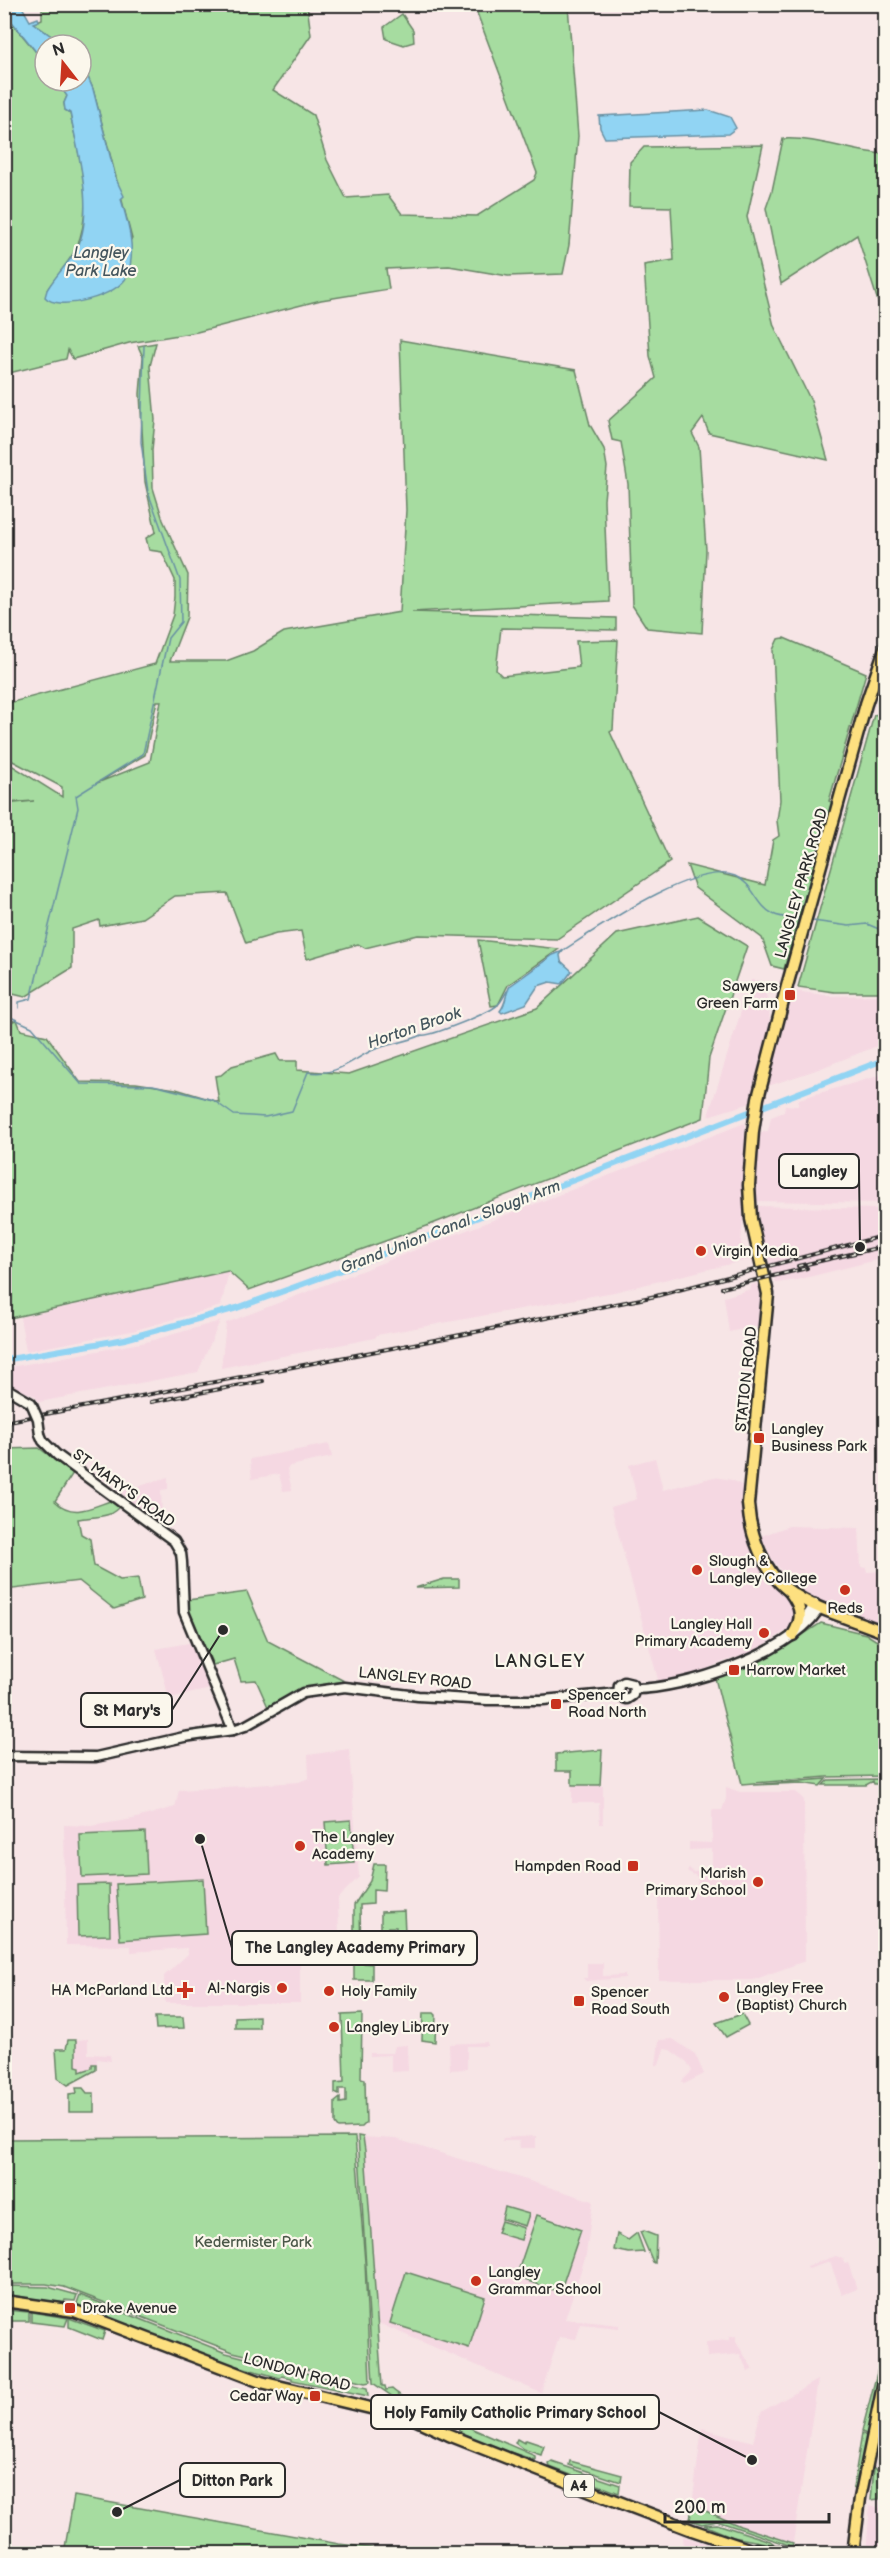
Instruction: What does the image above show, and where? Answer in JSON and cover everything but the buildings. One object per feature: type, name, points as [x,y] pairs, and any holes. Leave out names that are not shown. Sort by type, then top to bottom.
[{"type":"main road","name":"LANGLEY PARK ROAD","points":[[753,1127],[758,1098],[787,986],[866,704],[885,646]]},
{"type":"main road","name":"STATION ROAD","points":[[753,1127],[748,1185],[750,1219],[768,1294],[748,1504],[752,1529],[760,1552],[788,1589],[814,1608]]},
{"type":"main road","points":[[788,1589],[797,1602],[801,1615],[792,1635]]},
{"type":"main road","points":[[797,1602],[845,1622],[873,1627],[885,1633]]},
{"type":"main road","name":"LONDON ROAD","points":[[4,2301],[75,2311],[261,2382],[311,2393],[324,2390],[382,2403],[449,2435],[624,2504],[747,2548]]},
{"type":"main road","points":[[854,2553],[860,2498],[885,2371]]},
{"type":"main road","points":[[857,2537],[860,2553]]},
{"type":"main road","name":"A4","points":[[747,2548],[763,2553]]},
{"type":"main road","name":"A4","points":[[747,2548],[797,2553]]},
{"type":"street","name":"ST MARY'S ROAD","points":[[4,1387],[31,1403],[38,1419],[43,1441],[57,1455],[174,1541],[181,1553],[184,1612],[233,1730]]},
{"type":"street","points":[[792,1635],[814,1608]]},
{"type":"street","name":"LANGLEY ROAD","points":[[4,1756],[96,1757],[184,1737],[233,1730],[245,1726],[303,1693],[345,1687],[418,1696],[487,1700],[552,1699],[618,1693],[620,1685],[624,1682],[629,1683],[634,1689],[672,1686],[743,1662],[792,1635]]},
{"type":"shaded area","points":[[751,980],[762,981],[769,1005],[770,1026],[751,1103],[708,1116]]},
{"type":"shaded area","points":[[794,991],[832,996],[885,995],[885,1043],[768,1086]]},
{"type":"shaded area","points":[[885,1074],[885,1203],[754,1201],[756,1133],[768,1131],[771,1117],[784,1112],[785,1105],[798,1106],[799,1099]]},
{"type":"shaded area","points":[[745,1123],[741,1243],[751,1259],[614,1292],[377,1335],[375,1338],[221,1368],[226,1323]]},
{"type":"shaded area","points":[[757,1206],[875,1209],[885,1206],[885,1258],[776,1283],[763,1243]]},
{"type":"shaded area","points":[[229,1271],[221,1306],[132,1331],[26,1351],[20,1317]]},
{"type":"shaded area","points":[[759,1283],[765,1310],[762,1325],[729,1332],[724,1297],[751,1289],[750,1285]]},
{"type":"shaded area","points":[[220,1321],[198,1372],[39,1402],[35,1396],[5,1383],[5,1368],[146,1342]]},
{"type":"shaded area","points":[[329,1444],[332,1457],[290,1466],[287,1469],[292,1490],[283,1491],[279,1474],[252,1479],[250,1459]]},
{"type":"shaded area","name":"Slough & Langley College","points":[[655,1458],[663,1490],[714,1477],[746,1485],[770,1578],[793,1607],[795,1616],[793,1626],[752,1653],[722,1662],[698,1673],[659,1683],[611,1507],[637,1499],[629,1465]]},
{"type":"shaded area","points":[[168,1477],[168,1489],[161,1490],[162,1519],[159,1523],[131,1503],[121,1492]]},
{"type":"shaded area","points":[[789,1526],[859,1528],[861,1567],[866,1568],[867,1572],[885,1571],[885,1625],[862,1618],[858,1611],[827,1605],[799,1593],[772,1559],[761,1536]]},
{"type":"shaded area","points":[[194,1642],[211,1689],[169,1698],[156,1649]]},
{"type":"shaded area","name":"The Langley Academy","points":[[349,1749],[359,1877],[338,1898],[339,1937],[300,1940],[300,2003],[165,2003],[164,1976],[188,1954],[187,1948],[131,1952],[131,1946],[66,1945],[64,1825],[91,1826],[133,1819],[175,1807],[179,1790],[299,1782],[309,1778],[308,1755]]},
{"type":"shaded area","points":[[572,1785],[603,1786],[603,1824],[600,1824],[599,1803],[572,1803]]},
{"type":"shaded area","name":"Marish Primary School","points":[[726,1787],[740,1792],[796,1792],[804,1800],[805,1961],[753,1980],[659,1980],[658,1892],[696,1892],[698,1877],[687,1871],[689,1868],[693,1872],[712,1871],[712,1849],[689,1850],[689,1842],[712,1843],[712,1810],[722,1810],[726,1799]]},
{"type":"shaded area","points":[[587,1963],[603,1963],[603,1976],[625,1975],[625,1978],[586,1981],[583,1978],[587,1978]]},
{"type":"shaded area","points":[[88,2039],[88,2054],[110,2055],[111,2061],[97,2059],[97,2064],[93,2064],[92,2068],[80,2072],[76,2067],[76,2040]]},
{"type":"shaded area","points":[[673,2039],[695,2054],[704,2074],[684,2084],[682,2081],[692,2071],[687,2062],[670,2050],[664,2049],[659,2065],[656,2065],[659,2040]]},
{"type":"shaded area","points":[[487,2042],[487,2046],[467,2046],[467,2069],[450,2070],[449,2044]]},
{"type":"shaded area","points":[[407,2045],[408,2071],[391,2072],[391,2055],[370,2056],[370,2053],[393,2053],[395,2046]]},
{"type":"shaded area","points":[[536,2136],[536,2148],[520,2148],[519,2141],[502,2141],[503,2138]]},
{"type":"shaded area","name":"Langley Grammar School","points":[[363,2137],[396,2139],[593,2201],[586,2255],[565,2319],[619,2325],[619,2328],[581,2324],[576,2339],[559,2337],[541,2393],[378,2323]]},
{"type":"shaded area","points":[[836,2256],[843,2259],[845,2264],[848,2263],[857,2289],[842,2295],[830,2262],[808,2269],[807,2266]]},
{"type":"shaded area","points":[[736,2336],[736,2342],[753,2369],[748,2372],[740,2354],[707,2357],[706,2342],[729,2340],[729,2337]]},
{"type":"shaded area","points":[[818,2380],[793,2543],[740,2526],[692,2505],[702,2428],[753,2442],[761,2412]]},
{"type":"shaded area","points":[[870,2505],[885,2510],[885,2553],[866,2553]]},
{"type":"shaded area","points":[[683,2536],[734,2553],[684,2553]]},
{"type":"green space","points":[[42,5],[307,5],[311,35],[273,90],[313,115],[327,160],[346,198],[388,195],[402,214],[477,216],[534,180],[537,173],[474,5],[568,5],[578,136],[569,245],[563,274],[508,276],[449,266],[386,269],[389,289],[321,300],[197,332],[129,343],[73,359],[68,350],[66,359],[5,374],[4,13],[33,48],[33,93],[65,93],[67,96],[64,103],[65,110],[70,113],[84,181],[82,232],[73,254],[47,290],[132,239],[93,89],[93,33],[47,33],[33,23],[42,19]]},
{"type":"green space","points":[[402,14],[413,30],[414,42],[404,45],[386,39],[384,27]]},
{"type":"green space","points":[[783,139],[808,140],[885,154],[885,324],[857,235],[781,284],[766,208]]},
{"type":"green space","points":[[763,145],[747,217],[774,326],[811,401],[828,460],[709,433],[703,418],[692,433],[699,447],[706,550],[702,633],[647,628],[632,605],[628,484],[621,442],[612,440],[608,421],[656,378],[650,356],[644,265],[674,260],[671,207],[629,206],[630,162],[644,147]]},
{"type":"green space","points":[[400,340],[576,370],[590,425],[604,449],[607,467],[604,500],[608,601],[412,612],[616,618],[616,630],[501,628],[496,670],[502,676],[579,667],[576,641],[618,640],[613,730],[610,732],[670,862],[557,939],[418,935],[365,948],[358,944],[307,959],[301,931],[276,934],[246,943],[227,893],[175,896],[142,918],[100,926],[99,920],[72,929],[72,968],[25,997],[5,994],[5,804],[34,801],[5,803],[5,761],[62,797],[62,787],[5,757],[5,704],[155,664],[173,615],[175,580],[162,552],[149,550],[146,538],[156,532],[145,482],[140,394],[143,357],[138,346],[156,343],[150,366],[155,420],[152,450],[153,488],[163,520],[188,575],[187,617],[170,661],[226,661],[253,651],[284,632],[400,612],[406,510]],"holes":[[[157,701],[161,701],[150,762],[97,783],[145,755]]]},
{"type":"green space","points":[[784,638],[866,673],[784,969],[772,966],[762,938],[695,888],[687,865],[765,885],[773,840],[779,836],[777,821],[780,800],[773,650],[778,639]]},
{"type":"green space","points":[[885,713],[885,992],[834,992],[798,987],[874,715]]},
{"type":"green space","points":[[698,916],[747,946],[709,1058],[703,1118],[427,1226],[249,1290],[228,1271],[5,1319],[5,1023],[17,1020],[21,1030],[47,1036],[80,1082],[136,1083],[176,1089],[219,1102],[215,1076],[221,1075],[232,1066],[276,1054],[280,1061],[297,1061],[297,1070],[349,1074],[537,1008],[617,934]]},
{"type":"green space","points":[[478,940],[559,949],[508,985],[498,1005],[491,1006]]},
{"type":"green space","points":[[39,1448],[73,1473],[55,1501],[62,1506],[83,1510],[113,1500],[120,1505],[107,1515],[78,1519],[81,1534],[90,1539],[94,1566],[120,1580],[138,1578],[142,1600],[114,1609],[79,1581],[5,1590],[5,1449]]},
{"type":"green space","points":[[444,1579],[459,1579],[459,1587],[415,1588]]},
{"type":"green space","points":[[247,1592],[268,1641],[344,1681],[304,1690],[268,1707],[256,1680],[241,1681],[234,1659],[213,1665],[190,1613],[188,1600]]},
{"type":"green space","points":[[821,1623],[866,1634],[885,1646],[885,1776],[827,1777],[742,1784],[715,1678],[761,1661]]},
{"type":"green space","points":[[602,1750],[600,1785],[572,1785],[572,1771],[556,1771],[556,1754]]},
{"type":"green space","points":[[826,1779],[820,1786],[801,1783],[753,1785]]},
{"type":"green space","points":[[878,1779],[880,1784],[874,1784],[873,1781],[866,1785],[823,1785],[828,1780]]},
{"type":"green space","points":[[351,1820],[354,1863],[328,1865],[325,1822]]},
{"type":"green space","points":[[145,1832],[147,1874],[82,1877],[80,1835]]},
{"type":"green space","points":[[374,1864],[385,1864],[384,1891],[373,1890],[373,1904],[360,1905],[361,1963],[372,1964],[372,1980],[354,1980],[354,1905],[370,1881]]},
{"type":"green space","points":[[203,1879],[206,1934],[120,1940],[116,1884]]},
{"type":"green space","points":[[109,1884],[110,1935],[78,1936],[77,1885]]},
{"type":"green space","points":[[404,1911],[405,1932],[396,1933],[396,1927],[388,1927],[387,1933],[381,1933],[381,1912]]},
{"type":"green space","points":[[423,2013],[436,2015],[435,2042],[422,2040]]},
{"type":"green space","points":[[362,2014],[361,2078],[365,2079],[366,2123],[362,2127],[338,2128],[335,2124],[335,2102],[340,2098],[340,2103],[346,2102],[346,2089],[339,2089],[339,2095],[335,2093],[335,2083],[344,2082],[342,2015]]},
{"type":"green space","points":[[742,2014],[748,2025],[726,2037],[716,2023]]},
{"type":"green space","points":[[259,2016],[259,2028],[235,2028],[235,2017]]},
{"type":"green space","points":[[155,2017],[183,2017],[184,2028],[156,2029]]},
{"type":"green space","points":[[68,2040],[76,2040],[76,2066],[80,2067],[80,2072],[92,2068],[92,2064],[96,2064],[96,2070],[68,2085],[58,2078],[56,2049],[66,2049]]},
{"type":"green space","points":[[76,2088],[83,2088],[87,2093],[94,2093],[94,2112],[69,2112],[69,2094],[77,2093]]},
{"type":"green space","points":[[358,2136],[363,2137],[365,2151],[382,2386],[412,2401],[454,2415],[453,2417],[435,2417],[402,2403],[373,2383]]},
{"type":"green space","name":"Kedermister Park","points":[[355,2137],[365,2262],[370,2382],[365,2383],[233,2352],[64,2287],[46,2284],[5,2284],[5,2139]]},
{"type":"green space","points":[[505,2207],[529,2214],[525,2226],[502,2219]]},
{"type":"green space","points":[[537,2215],[581,2230],[560,2292],[516,2277]]},
{"type":"green space","points":[[501,2221],[524,2228],[521,2240],[497,2233]]},
{"type":"green space","points":[[640,2232],[656,2236],[655,2263]]},
{"type":"green space","points":[[637,2233],[644,2252],[629,2253],[614,2250],[617,2234],[628,2240]]},
{"type":"green space","points":[[406,2272],[485,2297],[469,2348],[390,2323]]},
{"type":"green space","points":[[7,2286],[48,2287],[77,2295],[75,2301],[65,2300],[64,2303],[7,2295]]},
{"type":"green space","points":[[80,2295],[226,2353],[367,2388],[368,2396],[292,2380],[292,2378],[282,2376],[280,2378],[220,2361],[76,2306]]},
{"type":"green space","points":[[4,2310],[29,2312],[29,2321],[5,2321]]},
{"type":"green space","points":[[31,2312],[68,2318],[65,2326],[31,2322]]},
{"type":"green space","points":[[69,2318],[105,2331],[102,2340],[69,2327]]},
{"type":"green space","points":[[881,2357],[885,2358],[868,2436],[862,2431]]},
{"type":"green space","points":[[459,2423],[535,2456],[535,2460],[491,2446],[463,2433],[459,2431]]},
{"type":"green space","points":[[862,2433],[868,2438],[856,2490],[853,2488]]},
{"type":"green space","points":[[517,2439],[524,2443],[526,2440],[544,2446],[541,2455],[523,2449],[515,2443]]},
{"type":"green space","points":[[570,2461],[622,2475],[621,2482],[569,2465]]},
{"type":"green space","points":[[552,2462],[620,2485],[619,2493],[550,2467],[549,2464]]},
{"type":"green space","points":[[874,2468],[882,2472],[879,2499],[871,2500]]},
{"type":"green space","points":[[74,2496],[339,2544],[412,2553],[64,2553]]},
{"type":"green space","points":[[692,2505],[740,2526],[793,2543],[792,2546],[717,2521],[702,2524],[690,2520]]},
{"type":"green space","points":[[717,2524],[776,2545],[733,2537],[704,2525]]},
{"type":"water","points":[[5,4],[21,5],[30,21],[38,18],[39,21],[33,23],[47,33],[33,33],[33,48],[5,13]]},
{"type":"water","name":"Langley Park Lake","points":[[93,89],[116,179],[124,196],[121,199],[130,237],[131,257],[127,276],[113,290],[88,300],[62,303],[45,297],[50,285],[75,252],[81,237],[85,202],[70,113],[65,110],[64,103],[67,96],[65,93],[93,93]]},
{"type":"water","points":[[708,110],[730,117],[736,128],[728,134],[605,138],[600,128],[599,116]]},
{"type":"water","points":[[563,951],[560,955],[561,961],[572,971],[562,984],[550,982],[538,986],[526,1004],[502,1013],[500,1011],[510,986],[553,955]]},
{"type":"waterway","points":[[19,1008],[19,1002],[31,999],[78,808],[76,796],[143,754],[168,638],[181,622],[180,580],[148,492],[141,442],[144,346]]},
{"type":"waterway","name":"Horton Brook","points":[[562,951],[647,899],[696,878],[718,874],[735,876],[747,884],[767,910],[773,914],[800,919]]},
{"type":"waterway","name":"Horton Brook","points":[[813,921],[849,926],[867,924],[886,932]]},
{"type":"waterway","name":"Horton Brook","points":[[4,1014],[32,1027],[81,1084],[153,1085],[213,1100],[234,1115],[265,1117],[292,1111],[308,1072],[335,1070],[379,1048],[456,1025],[495,1007],[507,991]]},
{"type":"waterway","name":"Grand Union Canal - Slough Arm","points":[[4,1360],[125,1339],[237,1308],[344,1269],[886,1059]]},
{"type":"railway","points":[[4,1422],[656,1296],[886,1235]]},
{"type":"railway","points":[[798,1266],[886,1246]]},
{"type":"railway","points":[[722,1288],[807,1268]]},
{"type":"railway","points":[[151,1402],[263,1381]]},
{"type":"place","name":"Sawyers Green Farm","points":[[790,995]]},
{"type":"place","name":"Langley","points":[[860,1247]]},
{"type":"place","name":"Virgin Media","points":[[701,1251]]},
{"type":"place","name":"Langley Business Park","points":[[759,1438]]},
{"type":"place","name":"Slough & Langley College","points":[[697,1570]]},
{"type":"place","name":"Reds","points":[[845,1590]]},
{"type":"place","name":"St Mary's","points":[[223,1630]]},
{"type":"place","name":"Langley Hall Primary Academy","points":[[764,1633]]},
{"type":"place","name":"Harrow Market","points":[[734,1670]]},
{"type":"place","name":"Spencer Road North","points":[[556,1704]]},
{"type":"place","name":"The Langley Academy Primary","points":[[200,1839]]},
{"type":"place","name":"The Langley Academy","points":[[300,1846]]},
{"type":"place","name":"Hampden Road","points":[[633,1866]]},
{"type":"place","name":"Marish Primary School","points":[[758,1882]]},
{"type":"place","name":"Al-Nargis","points":[[282,1988]]},
{"type":"place","name":"HA McParland Ltd","points":[[185,1990]]},
{"type":"place","name":"Holy Family","points":[[329,1991]]},
{"type":"place","name":"Langley Free (Baptist) Church","points":[[724,1997]]},
{"type":"place","name":"Spencer Road South","points":[[579,2001]]},
{"type":"place","name":"Langley Library","points":[[334,2027]]},
{"type":"place","name":"Langley Grammar School","points":[[476,2281]]},
{"type":"place","name":"Drake Avenue","points":[[70,2308]]},
{"type":"place","name":"Cedar Way","points":[[315,2396]]},
{"type":"place","name":"Holy Family Catholic Primary School","points":[[752,2460]]},
{"type":"place","name":"Ditton Park","points":[[117,2512]]},
{"type":"district","name":"LANGLEY","points":[[540,1661]]}]
